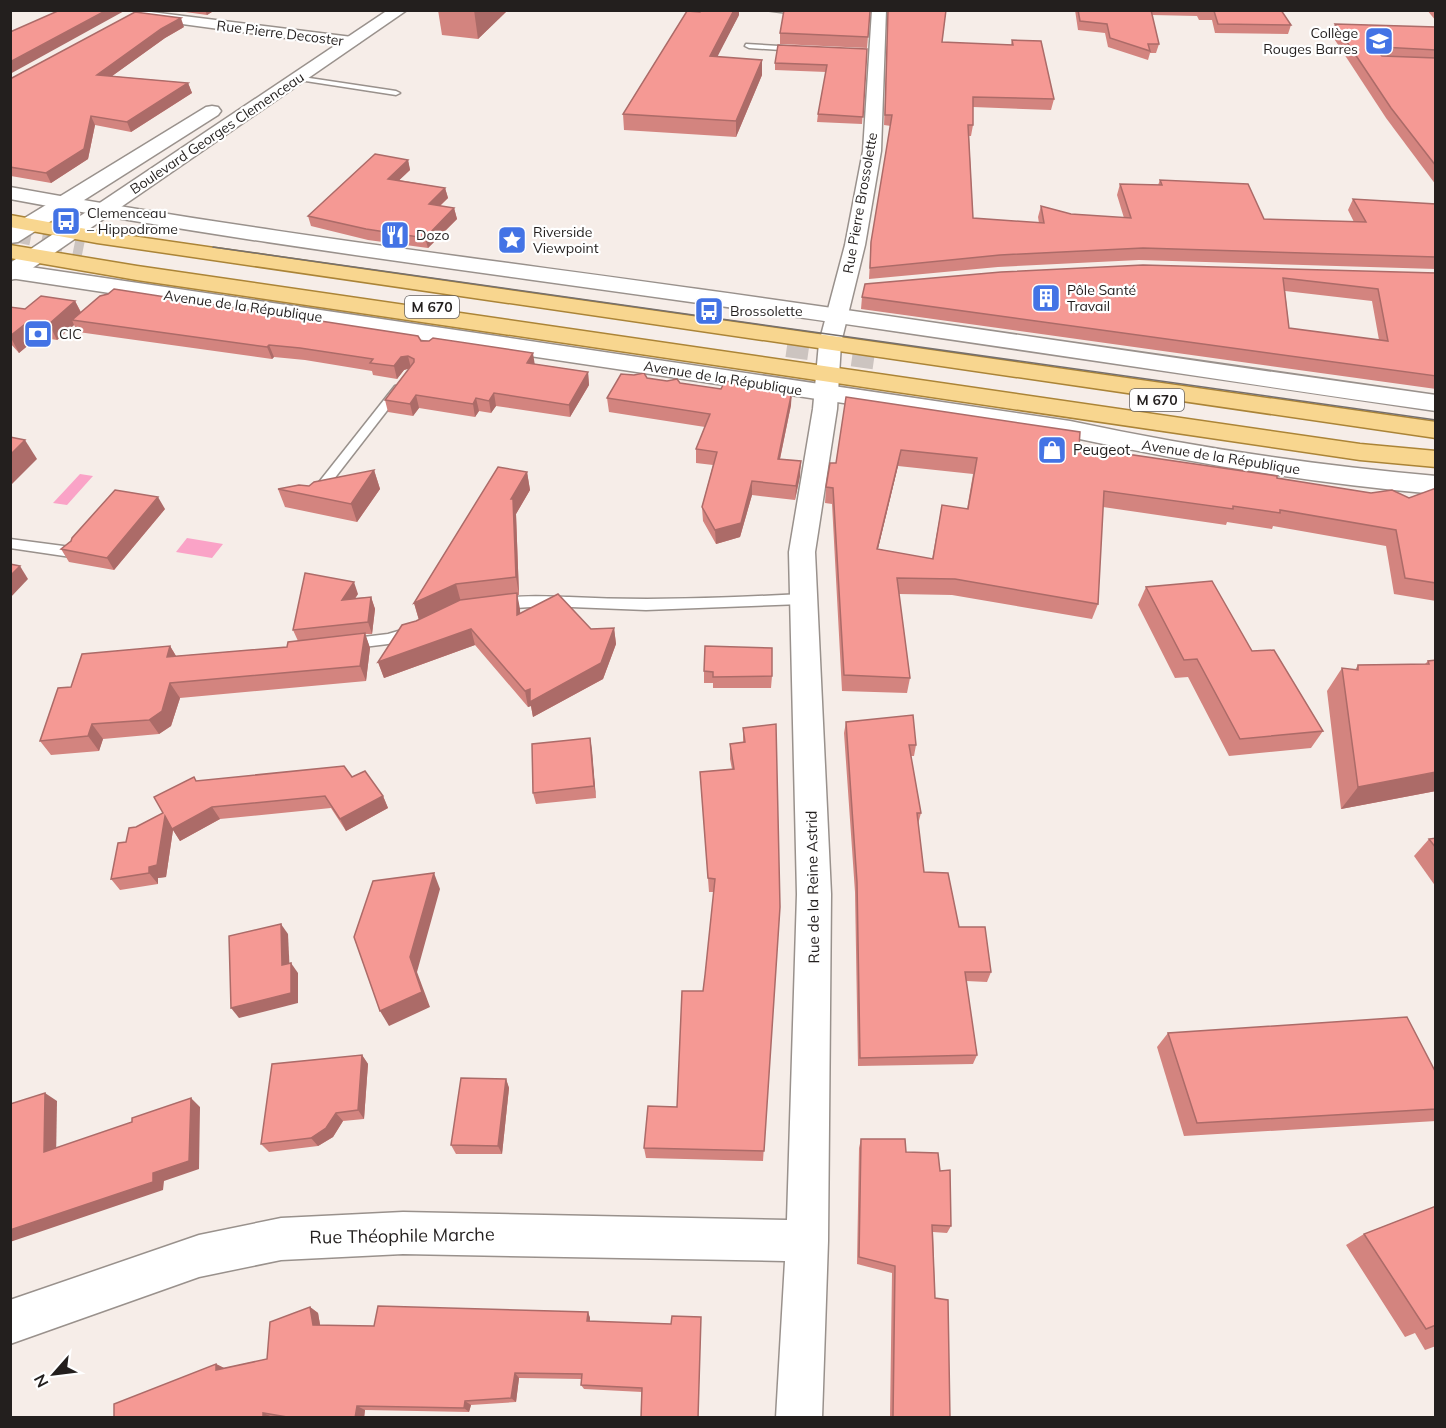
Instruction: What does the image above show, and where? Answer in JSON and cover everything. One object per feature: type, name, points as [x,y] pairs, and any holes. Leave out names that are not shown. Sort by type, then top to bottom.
[{"type":"main road","points":[[19,223],[75,244],[1350,450],[1436,459]]},
{"type":"main road","name":"Avenue de la République","points":[[75,244],[789,352]]},
{"type":"main road","points":[[35,256],[828,367],[1436,430]]},
{"type":"main road","name":"M 670","points":[[1436,440],[880,365],[1436,453]]},
{"type":"street","name":"Boulevard Georges Clemenceau","points":[[11,267],[35,256],[75,244],[100,212],[399,10]]},
{"type":"street","name":"Rue Pierre Decoster","points":[[136,15],[352,42]]},
{"type":"street","name":"Rue Pierre Brossolette","points":[[828,367],[837,316],[855,245],[872,151],[872,53],[875,16]]},
{"type":"street","name":"Boulevard Georges Clemenceau","points":[[298,55],[344,25]]},
{"type":"street","name":"Boulevard Georges Clemenceau","points":[[10,237],[19,223],[60,204],[224,103]]},
{"type":"street","points":[[10,193],[100,212],[1436,403]]},
{"type":"street","name":"Avenue de la République","points":[[11,267],[436,339],[828,367],[1070,429],[1161,449],[1345,477],[1436,485]]},
{"type":"street","points":[[844,290],[866,288]]},
{"type":"street","name":"Rue de la Reine Astrid","points":[[799,1418],[807,1241],[814,894],[809,709],[802,600],[804,531],[828,367]]},
{"type":"street","name":"Rue Théophile Marche","points":[[10,1322],[199,1256],[281,1239],[403,1233],[807,1241]]},
{"type":"lane","points":[[768,10],[812,14]]},
{"type":"lane","points":[[749,46],[805,50]]},
{"type":"lane","points":[[298,78],[396,93]]},
{"type":"lane","points":[[312,499],[404,381]]},
{"type":"lane","points":[[10,543],[71,552]]},
{"type":"lane","points":[[481,607],[512,602],[554,601],[623,605],[802,600]]},
{"type":"lane","points":[[334,646],[388,639],[423,627]]},
{"type":"shaded area","points":[[80,474],[93,476],[67,505],[53,503]]},
{"type":"shaded area","points":[[187,538],[223,544],[212,558],[176,552]]},
{"type":"building","points":[[60,10],[107,10],[10,62],[10,32]]},
{"type":"building","points":[[701,10],[734,10],[710,56],[762,60],[736,121],[623,114],[687,11],[700,12]]},
{"type":"building","points":[[784,10],[870,11],[868,37],[780,33]]},
{"type":"building","points":[[888,10],[946,10],[942,42],[1013,45],[1012,40],[1041,41],[1054,99],[973,97],[973,125],[968,125],[973,218],[1044,223],[1041,206],[1071,214],[1131,218],[1120,184],[1162,185],[1160,180],[1248,184],[1264,219],[1366,222],[1353,199],[1436,204],[1436,257],[1143,248],[1000,255],[870,268],[871,242],[892,115],[885,115]]},
{"type":"building","points":[[1078,10],[1151,10],[1159,44],[1148,44],[1150,51],[1110,38],[1107,24],[1080,21]]},
{"type":"building","points":[[1202,10],[1281,10],[1291,25],[1218,24],[1214,11]]},
{"type":"building","points":[[135,12],[181,18],[161,29],[97,75],[188,83],[127,122],[91,116],[84,149],[46,173],[10,167],[10,79]]},
{"type":"building","points":[[1335,24],[1436,27],[1436,50],[1382,47],[1380,54],[1382,56],[1436,58],[1436,166],[1391,108]]},
{"type":"building","points":[[778,45],[867,49],[863,117],[818,114],[827,65],[775,63]]},
{"type":"building","points":[[375,154],[408,160],[388,179],[445,188],[429,204],[454,208],[425,238],[366,229],[308,216]]},
{"type":"building","points":[[1143,265],[1436,273],[1436,376],[862,297],[865,284],[1001,272]],"holes":[[[1283,278],[1378,289],[1388,341],[1289,328]]]},
{"type":"building","points":[[114,289],[418,336],[421,341],[429,341],[433,338],[533,353],[527,363],[588,372],[569,405],[494,393],[489,401],[476,398],[473,404],[416,395],[410,404],[385,400],[414,359],[408,356],[401,357],[394,366],[370,363],[373,359],[300,348],[269,345],[267,347],[72,320],[100,296]]},
{"type":"building","points":[[41,296],[75,301],[49,324],[29,321],[10,336],[10,307],[25,309]]},
{"type":"building","points":[[644,373],[647,378],[667,381],[677,379],[680,383],[721,389],[725,381],[792,391],[778,459],[801,461],[796,486],[752,481],[741,523],[715,530],[702,507],[717,452],[696,449],[710,414],[607,398],[621,374]]},
{"type":"building","points":[[846,397],[1080,432],[1079,447],[1277,476],[1277,478],[1371,493],[1392,490],[1409,498],[1436,488],[1436,583],[1405,578],[1396,530],[1280,510],[1280,513],[1233,506],[1233,509],[1104,491],[1098,604],[955,579],[897,578],[910,678],[844,675],[833,488],[826,487],[830,463],[836,463]],"holes":[[[901,450],[977,458],[968,509],[942,505],[933,559],[877,549]]]},
{"type":"building","points":[[10,437],[25,440],[10,455]]},
{"type":"building","points":[[498,467],[527,472],[511,499],[513,499],[516,577],[456,584],[414,603]]},
{"type":"building","points":[[374,470],[351,504],[278,489],[299,485],[309,486],[314,482]]},
{"type":"building","points":[[115,490],[158,497],[107,558],[61,549],[71,541]]},
{"type":"building","points":[[10,564],[20,566],[10,576]]},
{"type":"building","points":[[305,573],[354,582],[342,600],[371,597],[368,622],[293,630]]},
{"type":"building","points":[[1212,581],[1252,651],[1274,650],[1323,731],[1240,739],[1197,659],[1184,660],[1146,587]]},
{"type":"building","points":[[517,593],[517,615],[558,594],[591,629],[614,628],[601,663],[530,702],[530,689],[525,691],[471,629],[378,662],[402,625],[416,621],[460,600]]},
{"type":"building","points":[[365,633],[360,666],[170,683],[162,711],[149,720],[92,724],[88,736],[40,741],[58,688],[71,687],[82,654],[170,646],[167,657],[287,647],[288,642]]},
{"type":"building","points":[[705,646],[772,648],[772,676],[713,677],[713,672],[704,671]]},
{"type":"building","points":[[1436,660],[1436,772],[1358,787],[1342,668],[1358,670],[1358,665],[1429,664],[1428,661]]},
{"type":"building","points":[[913,715],[916,745],[909,745],[921,813],[917,813],[924,872],[948,873],[959,927],[985,927],[991,972],[965,972],[977,1055],[860,1058],[857,882],[846,722]]},
{"type":"building","points":[[776,724],[780,907],[764,1151],[644,1148],[648,1106],[677,1107],[682,991],[703,991],[715,879],[708,878],[700,772],[734,769],[730,744],[745,742],[743,728]]},
{"type":"building","points":[[590,738],[594,786],[533,793],[532,744]]},
{"type":"building","points":[[344,766],[352,777],[365,771],[383,796],[340,819],[325,796],[212,807],[172,829],[165,816],[157,865],[149,867],[149,873],[111,879],[118,843],[126,842],[129,828],[136,827],[163,813],[154,797],[194,777],[196,781]]},
{"type":"building","points":[[1436,838],[1436,848],[1429,839]]},
{"type":"building","points":[[434,873],[410,957],[422,992],[380,1011],[354,937],[373,881]]},
{"type":"building","points":[[281,924],[282,965],[291,963],[291,993],[231,1008],[229,936]]},
{"type":"building","points":[[1407,1017],[1436,1073],[1436,1109],[1197,1123],[1168,1033]]},
{"type":"building","points":[[362,1055],[358,1110],[336,1113],[326,1128],[311,1138],[261,1144],[272,1064]]},
{"type":"building","points":[[461,1078],[506,1079],[498,1146],[451,1145]]},
{"type":"building","points":[[45,1093],[44,1152],[132,1122],[132,1118],[191,1098],[189,1161],[153,1173],[153,1182],[10,1230],[10,1104]]},
{"type":"building","points":[[861,1139],[905,1139],[906,1152],[938,1153],[940,1171],[950,1170],[951,1226],[932,1225],[935,1298],[948,1300],[950,1418],[893,1418],[895,1266],[859,1257]]},
{"type":"building","points":[[1436,1206],[1436,1325],[1426,1329],[1364,1234]]},
{"type":"building","points":[[378,1306],[588,1312],[587,1321],[671,1324],[672,1316],[701,1317],[698,1418],[641,1418],[642,1388],[581,1385],[582,1374],[515,1373],[511,1398],[465,1401],[464,1408],[357,1406],[355,1418],[293,1418],[263,1413],[263,1418],[114,1418],[114,1404],[216,1364],[216,1370],[267,1359],[270,1322],[310,1307],[313,1325],[374,1326]]},
{"type":"tunnel","points":[[10,230],[84,245]]},
{"type":"tunnel","points":[[787,346],[879,359]]},
{"type":"tram line","points":[[213,247],[1436,420]]},
{"type":"place","name":"Collège Rouges Barres","points":[[1379,41]]},
{"type":"place","name":"Clemenceau – Hippodrome","points":[[66,221]]},
{"type":"place","name":"Dozo","points":[[395,235]]},
{"type":"place","name":"Riverside Viewpoint","points":[[512,240]]},
{"type":"place","name":"Pôle Santé Travail","points":[[1046,298]]},
{"type":"place","name":"Brossolette","points":[[709,311]]},
{"type":"place","name":"CIC","points":[[38,334]]},
{"type":"place","name":"Peugeot","points":[[1052,450]]}]
